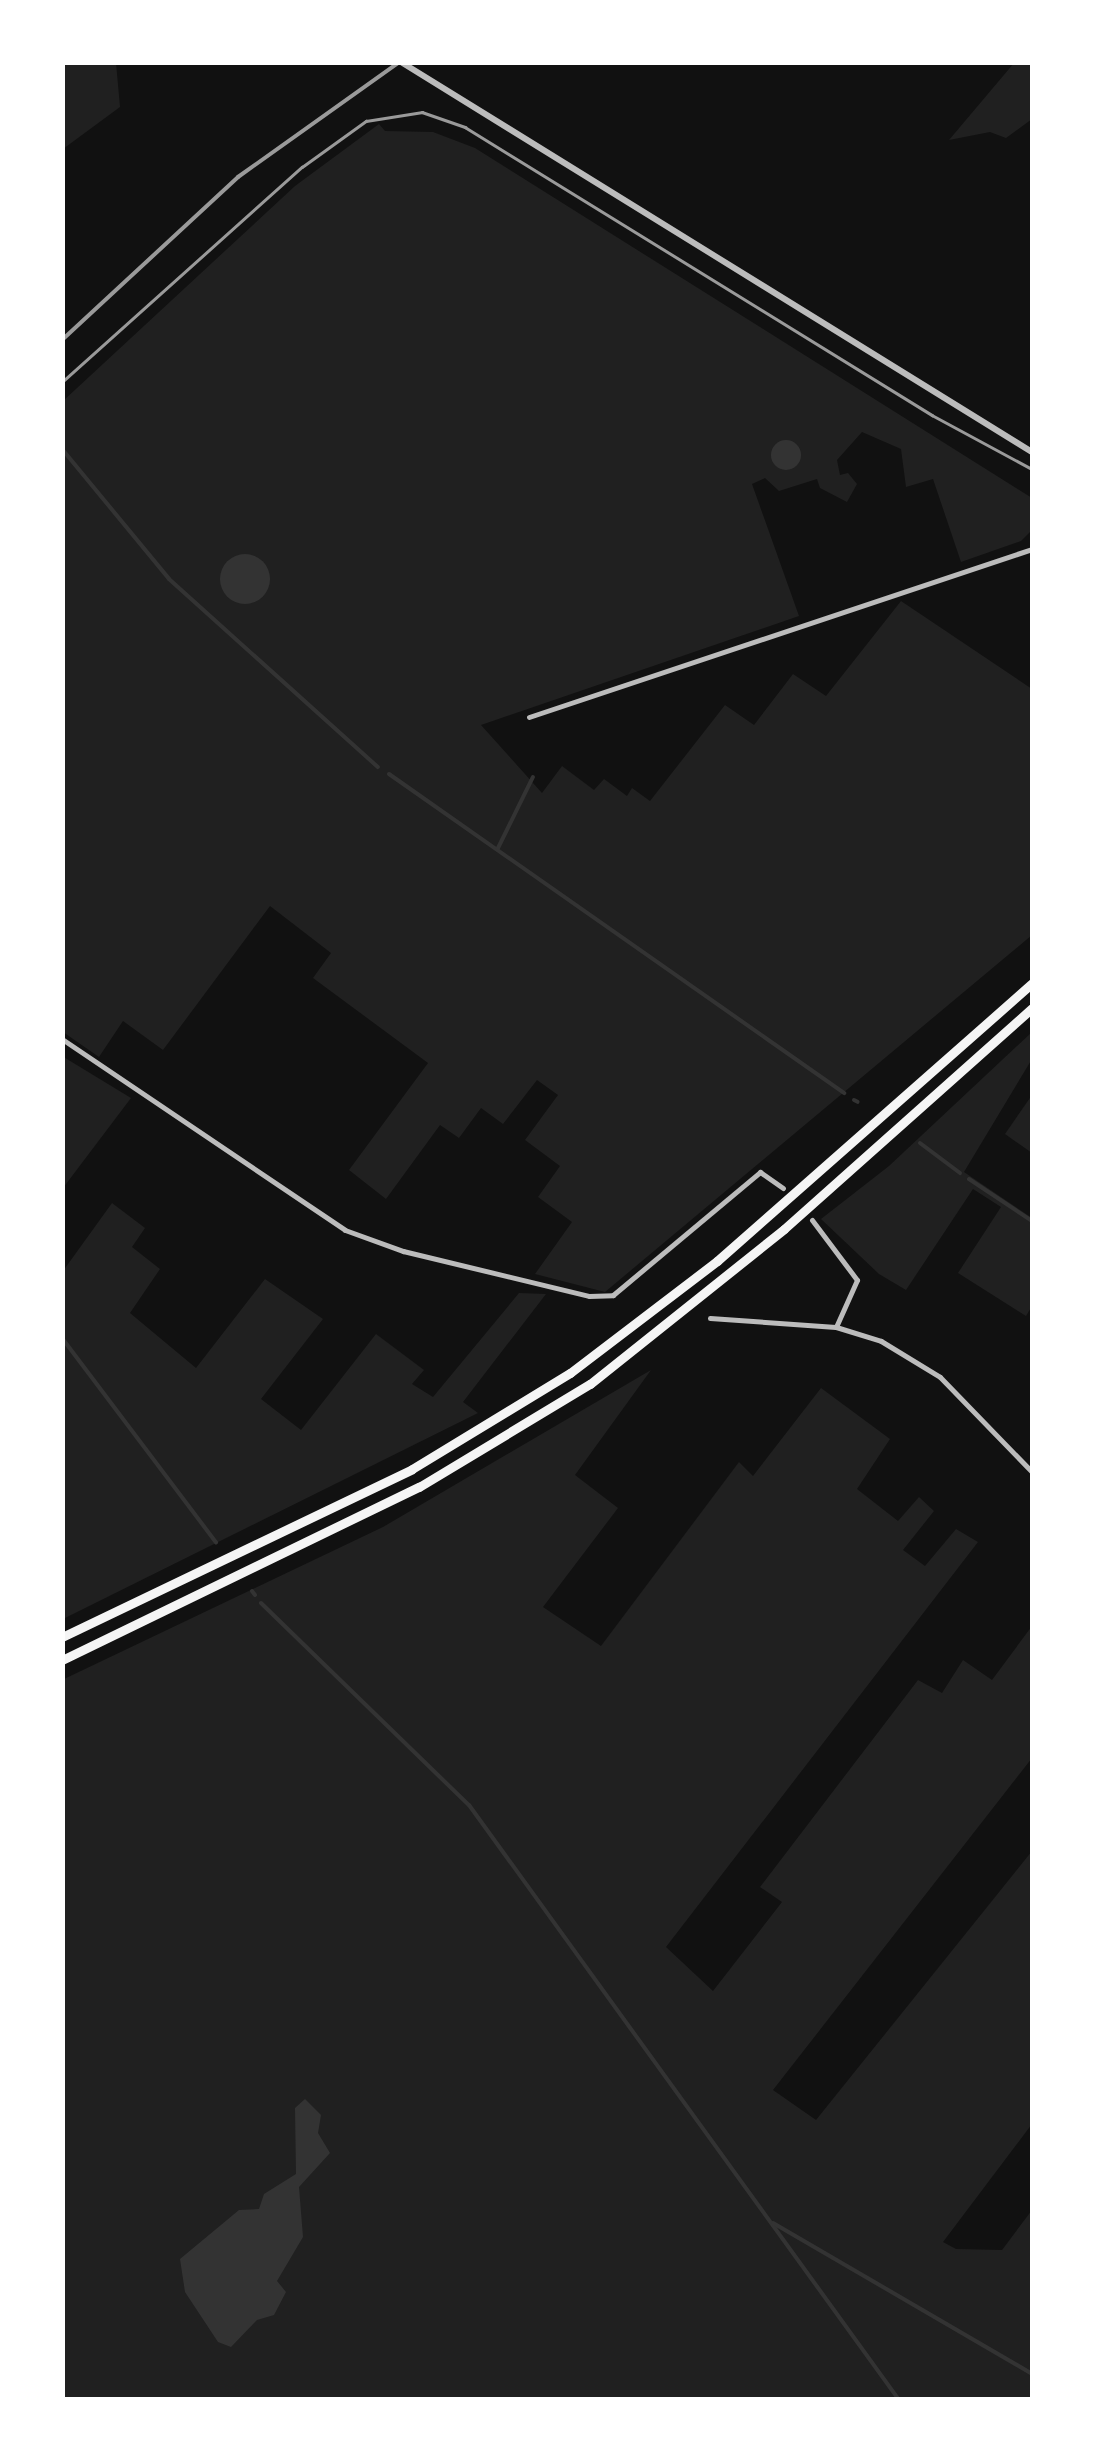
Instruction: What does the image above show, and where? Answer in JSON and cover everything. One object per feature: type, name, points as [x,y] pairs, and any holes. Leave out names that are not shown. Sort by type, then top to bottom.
[{"type":"highway","points":[[62,1638],[396,1477],[570,1373],[718,1261],[1032,983]]},
{"type":"highway","points":[[62,1660],[419,1488],[590,1384],[769,1242],[1032,1008]]},
{"type":"street","points":[[402,62],[1032,452]]},
{"type":"street","points":[[530,717],[1032,549]]},
{"type":"street","points":[[62,1039],[365,1240],[601,1298],[613,1296],[750,1178],[768,1174],[783,1188]]},
{"type":"street","points":[[812,1220],[857,1280],[836,1327]]},
{"type":"street","points":[[710,1318],[836,1327],[913,1356],[1032,1472]]},
{"type":"shaded area","points":[[63,62],[116,63],[120,107],[63,149]]},
{"type":"shaded area","points":[[1014,63],[1032,63],[1032,119],[1006,138],[990,132],[949,140]]},
{"type":"shaded area","points":[[379,124],[385,131],[433,132],[475,148],[1032,498],[1032,530],[1021,541],[961,562],[933,479],[906,487],[901,449],[862,432],[837,460],[840,475],[848,473],[857,484],[847,502],[820,488],[817,479],[779,491],[765,478],[752,484],[799,616],[481,725],[542,793],[562,766],[594,790],[604,779],[627,796],[632,788],[650,801],[725,705],[754,725],[793,674],[826,696],[901,601],[1032,689],[1032,935],[605,1292],[535,1274],[572,1222],[538,1197],[560,1166],[525,1140],[558,1095],[537,1080],[503,1124],[481,1108],[459,1138],[440,1125],[386,1199],[349,1170],[428,1063],[313,978],[331,953],[270,906],[163,1050],[123,1021],[99,1057],[63,1032],[63,401],[295,186]]},
{"type":"shaded area","points":[[786,440],[797,444],[801,455],[797,466],[786,470],[775,466],[771,455],[775,444]]},
{"type":"shaded area","points":[[235,555],[255,555],[269,569],[269,589],[255,603],[235,603],[221,589],[221,569]]},
{"type":"shaded area","points":[[1032,1032],[1032,1059],[964,1172],[1032,1218],[1032,1306],[1026,1316],[958,1273],[1001,1207],[973,1189],[906,1290],[879,1274],[821,1219],[889,1166]]},
{"type":"shaded area","points":[[62,1056],[131,1098],[63,1188],[62,1188]]},
{"type":"shaded area","points":[[1032,1095],[1032,1153],[1005,1134]]},
{"type":"shaded area","points":[[112,1203],[145,1228],[132,1247],[160,1269],[130,1313],[196,1368],[265,1279],[323,1319],[261,1399],[301,1430],[376,1334],[424,1370],[412,1384],[433,1397],[519,1293],[546,1294],[463,1402],[478,1413],[63,1619],[63,1271]]},
{"type":"shaded area","points":[[651,1370],[575,1475],[618,1508],[543,1607],[601,1646],[739,1462],[753,1476],[821,1388],[890,1439],[857,1489],[898,1521],[919,1497],[934,1511],[903,1550],[925,1566],[956,1529],[978,1542],[666,1947],[713,1991],[782,1902],[760,1887],[918,1680],[942,1693],[963,1660],[992,1680],[1032,1626],[1032,1758],[773,2090],[816,2120],[1032,1851],[1032,2124],[943,2242],[956,2249],[1002,2250],[1032,2210],[1032,2399],[63,2399],[62,1680],[383,1527]]},
{"type":"shaded area","points":[[305,2099],[321,2115],[318,2133],[330,2153],[299,2187],[303,2237],[277,2281],[286,2292],[274,2315],[257,2320],[231,2347],[218,2342],[185,2292],[180,2259],[239,2210],[259,2209],[264,2194],[296,2174],[295,2108]]},
{"type":"waterway","points":[[62,449],[169,579],[378,767]]},
{"type":"waterway","points":[[389,774],[844,1093]]},
{"type":"waterway","points":[[498,848],[533,777]]},
{"type":"waterway","points":[[854,1100],[858,1102]]},
{"type":"waterway","points":[[920,1143],[960,1173]]},
{"type":"waterway","points":[[969,1179],[1032,1221]]},
{"type":"waterway","points":[[62,1338],[216,1542]]},
{"type":"waterway","points":[[252,1591],[255,1595]]},
{"type":"waterway","points":[[261,1603],[469,1805],[899,2400]]},
{"type":"waterway","points":[[773,2223],[1032,2374]]},
{"type":"tram line","points":[[62,382],[302,167],[366,121],[422,112],[465,127],[932,415],[1032,469]]},
{"type":"railway","points":[[62,340],[238,177],[399,62]]}]
